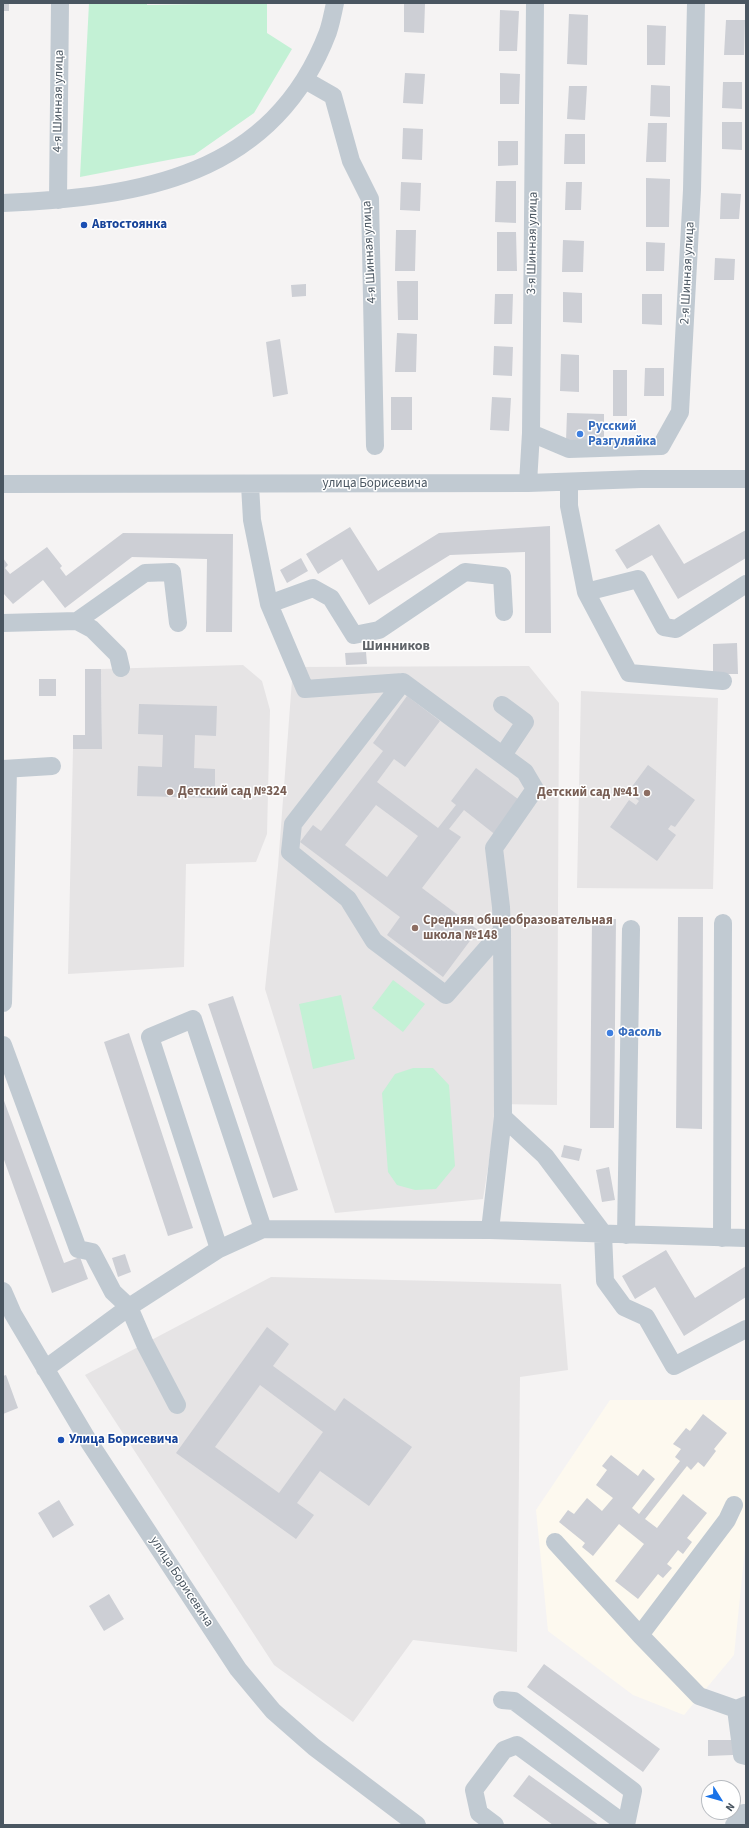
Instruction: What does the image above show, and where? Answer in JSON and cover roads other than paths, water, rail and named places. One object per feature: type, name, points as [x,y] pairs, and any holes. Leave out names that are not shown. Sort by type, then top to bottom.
[{"type":"street","name":"4-я Шинная улица","points":[[58,200],[60,3]]},
{"type":"street","points":[[3,203],[84,198],[147,186],[176,178],[213,163],[243,145],[266,126],[305,80],[328,32],[336,3]]},
{"type":"street","name":"3-я Шинная улица","points":[[528,483],[531,433],[535,3]]},
{"type":"street","name":"2-я Шинная улица","points":[[531,433],[568,449],[661,446],[680,412],[692,190],[696,3]]},
{"type":"street","name":"4-я Шинная улица","points":[[305,80],[333,96],[351,161],[370,199],[375,446]]},
{"type":"street","name":"улица Борисевича","points":[[3,484],[250,485],[528,483],[746,479]]},
{"type":"street","points":[[569,482],[569,506],[586,592],[629,673],[723,681]]},
{"type":"street","points":[[250,485],[252,520],[269,604],[305,689],[403,682],[525,772],[535,789],[494,848],[502,907],[503,1117],[490,1230]]},
{"type":"street","points":[[77,621],[145,572],[172,572],[178,623]]},
{"type":"street","points":[[269,604],[313,588],[331,598],[354,635],[378,630],[465,572],[502,576],[504,612]]},
{"type":"street","points":[[586,592],[638,579],[664,627],[676,629],[746,584]]},
{"type":"street","points":[[3,623],[77,621],[92,630],[118,655],[121,668]]},
{"type":"street","points":[[403,682],[293,824],[290,852],[348,899],[374,942],[446,995],[502,931]]},
{"type":"street","points":[[502,706],[525,722],[502,755]]},
{"type":"street","points":[[3,1003],[6,769],[52,766]]},
{"type":"street","points":[[722,1238],[723,923]]},
{"type":"street","points":[[626,1235],[631,929]]},
{"type":"street","points":[[219,1249],[150,1036],[193,1019],[263,1229]]},
{"type":"street","points":[[3,1046],[78,1248],[92,1252],[113,1292],[129,1307],[145,1344],[177,1405]]},
{"type":"street","points":[[503,1117],[545,1156],[603,1233],[604,1281],[624,1307],[646,1317],[674,1366],[746,1329]]},
{"type":"street","points":[[45,1369],[129,1307],[219,1249],[263,1229],[490,1230],[746,1238]]},
{"type":"street","name":"улица Борисевича","points":[[3,1291],[13,1314],[89,1442],[238,1669],[273,1711],[314,1747],[417,1825]]},
{"type":"street","points":[[640,1636],[727,1520],[734,1505]]},
{"type":"street","points":[[555,1542],[640,1636],[699,1696],[741,1707],[742,1755],[746,1756]]},
{"type":"street","points":[[495,1825],[479,1813],[474,1790],[504,1750],[517,1744],[626,1825],[633,1792],[514,1701],[502,1700]]},
{"type":"street","points":[[734,1825],[744,1813],[746,1813]]},
{"type":"place","name":"Автостоянка","points":[[84,225]]},
{"type":"place","name":"Русский Разгуляйка","points":[[580,434]]},
{"type":"place","name":"Детский сад №324","points":[[170,792]]},
{"type":"place","name":"Детский сад №41","points":[[647,793]]},
{"type":"place","name":"Средняя общеобразовательная школа №148","points":[[415,928]]},
{"type":"place","name":"Фасоль","points":[[610,1033]]},
{"type":"place","name":"Улица Борисевича","points":[[61,1440]]},
{"type":"district","name":"Шинников","points":[[396,647]]}]
